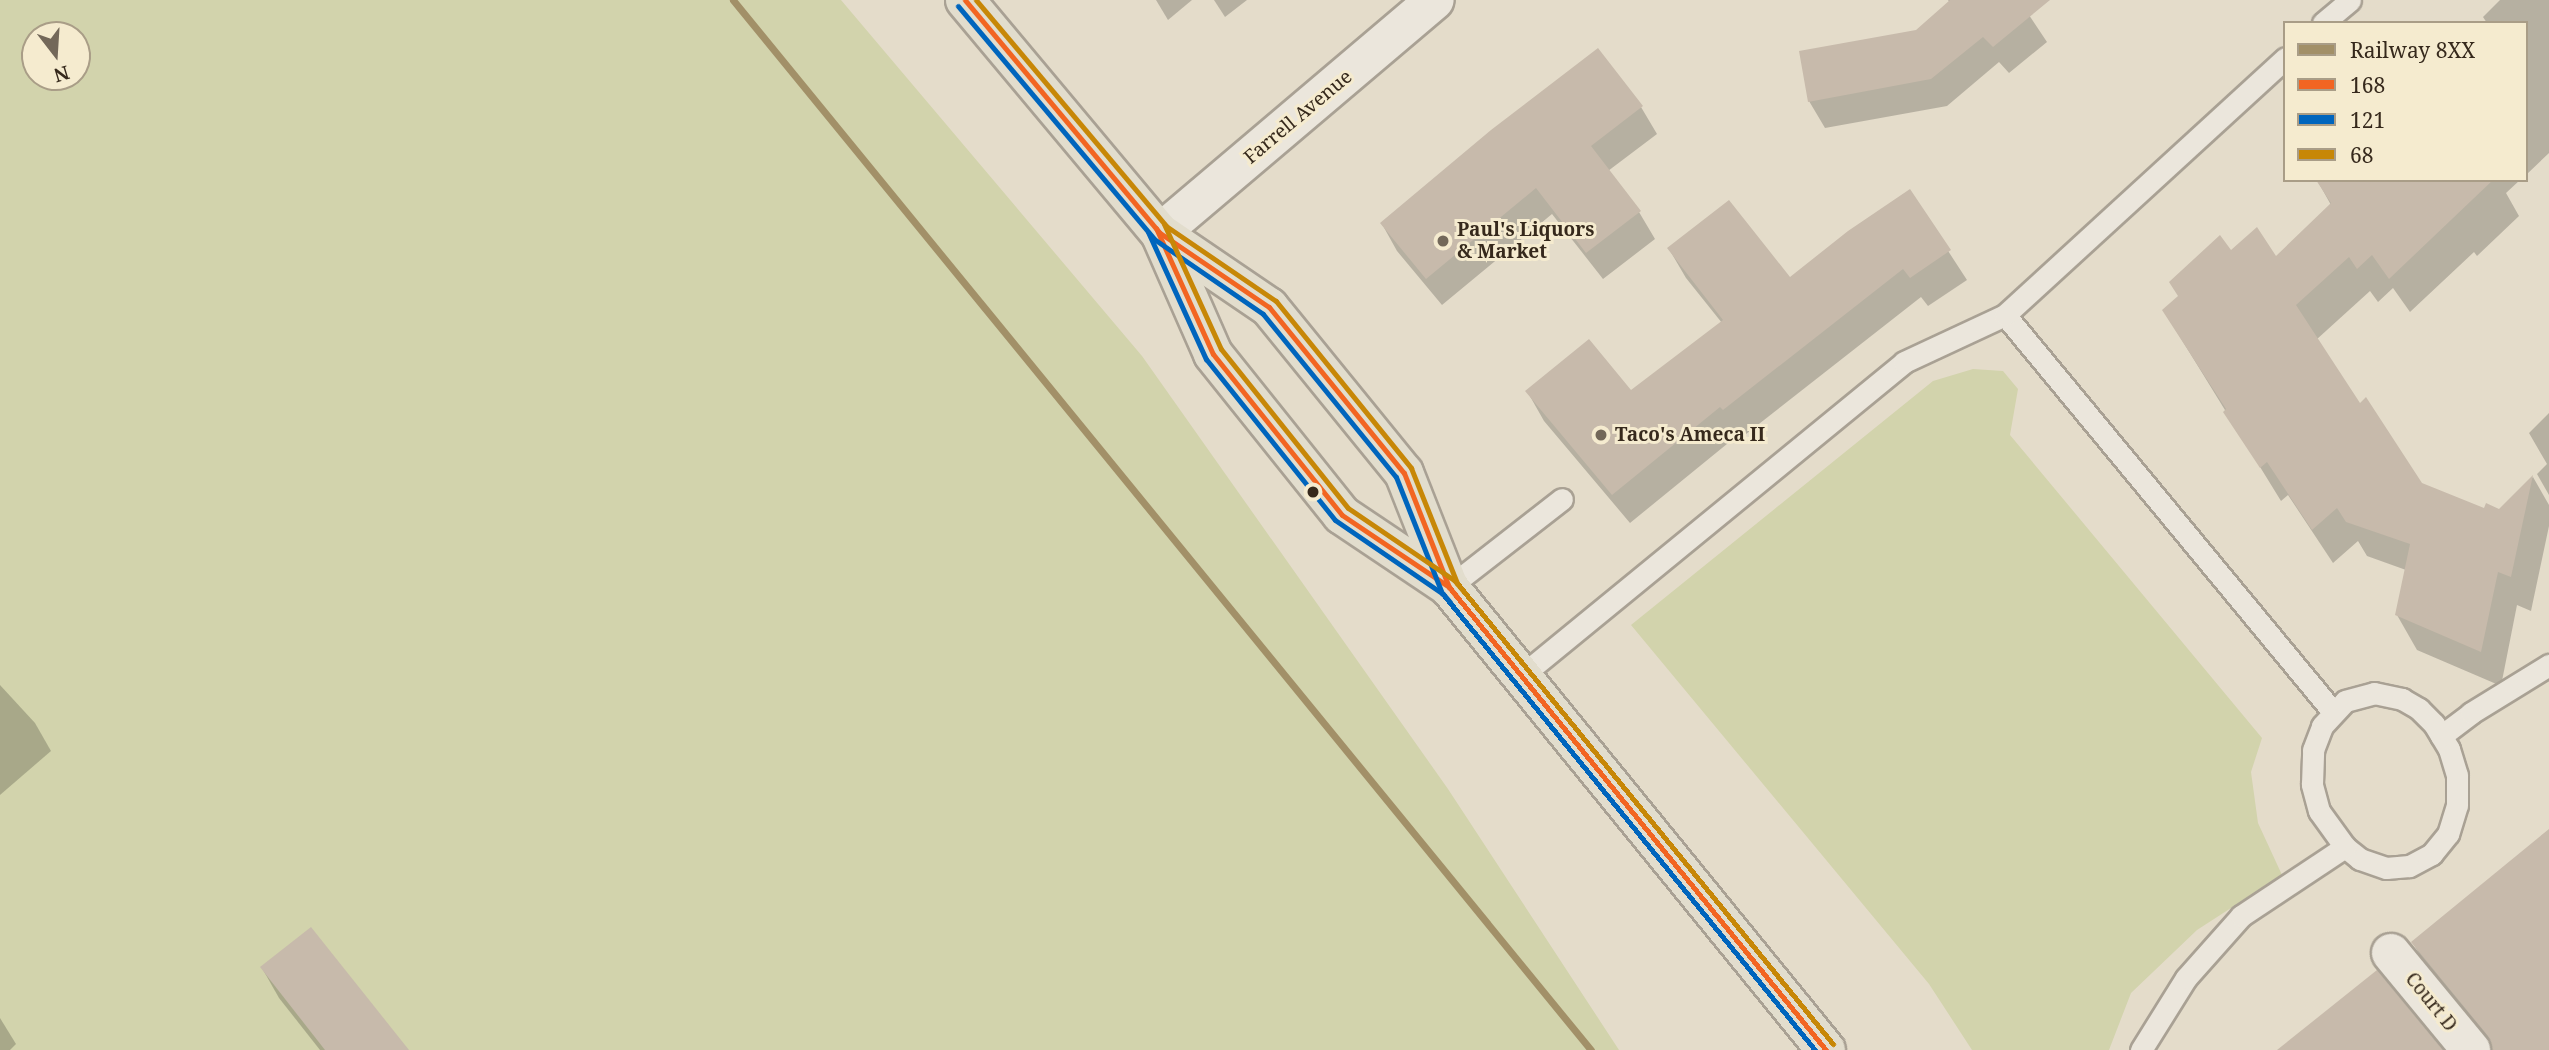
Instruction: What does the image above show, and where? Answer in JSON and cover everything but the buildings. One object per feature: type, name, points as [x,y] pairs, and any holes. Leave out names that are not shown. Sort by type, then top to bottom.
[{"type":"main road","points":[[965,0],[1160,233],[1269,307],[1404,473],[1449,587]]},
{"type":"main road","points":[[1160,233],[1213,354],[1342,515],[1449,587],[1826,1050]]},
{"type":"street","name":"Farrell Avenue","points":[[1160,233],[1435,0]]},
{"type":"street","name":"Court D","points":[[2391,953],[2470,1050]]},
{"type":"lane","points":[[2325,21],[2350,0]]},
{"type":"lane","points":[[1521,676],[1904,362],[2006,315],[2283,60]]},
{"type":"lane","points":[[2006,315],[2334,713]]},
{"type":"lane","points":[[1449,587],[1562,499]]},
{"type":"lane","points":[[2441,736],[2472,713],[2549,666]]},
{"type":"lane","points":[[2374,693],[2402,698],[2419,709],[2441,736],[2457,775],[2457,805],[2448,834],[2432,854],[2409,866],[2386,868],[2360,859],[2345,847],[2319,811],[2312,784],[2314,750],[2322,726],[2334,713],[2345,701],[2374,693]]},
{"type":"lane","points":[[2141,1050],[2186,978],[2241,916],[2345,847]]},
{"type":"green space","points":[[0,0],[841,0],[1142,356],[1448,789],[1619,1050],[0,1050]]},
{"type":"green space","points":[[1973,369],[2003,371],[2018,389],[2010,435],[2262,738],[2251,772],[2258,823],[2282,875],[2197,930],[2131,993],[2109,1050],[1972,1050],[1929,984],[1631,625],[1933,381]]},
{"type":"rail line","name":"8XX","points":[[733,0],[1591,1050]]},
{"type":"transit line","name":"168","points":[[965,0],[1160,233],[1269,307],[1404,473],[1449,587],[1826,1050]]},
{"type":"transit line","name":"68","points":[[976,0],[1166,226],[1276,301],[1411,468],[1457,583],[1833,1044]]},
{"type":"transit line","name":"121","points":[[958,6],[1154,239],[1263,314],[1396,477],[1442,593],[1815,1050]]},
{"type":"transit line","name":"68","points":[[1164,224],[1221,349],[1348,508],[1454,580],[1464,592]]},
{"type":"transit line","name":"168","points":[[1156,228],[1213,354],[1342,515],[1449,587],[1457,597]]},
{"type":"transit line","name":"121","points":[[1148,232],[1206,359],[1335,520],[1443,594],[1450,602]]},
{"type":"place","name":"Paul's Liquors & Market","points":[[1443,241]]},
{"type":"place","name":"Taco's Ameca II","points":[[1601,435]]}]
